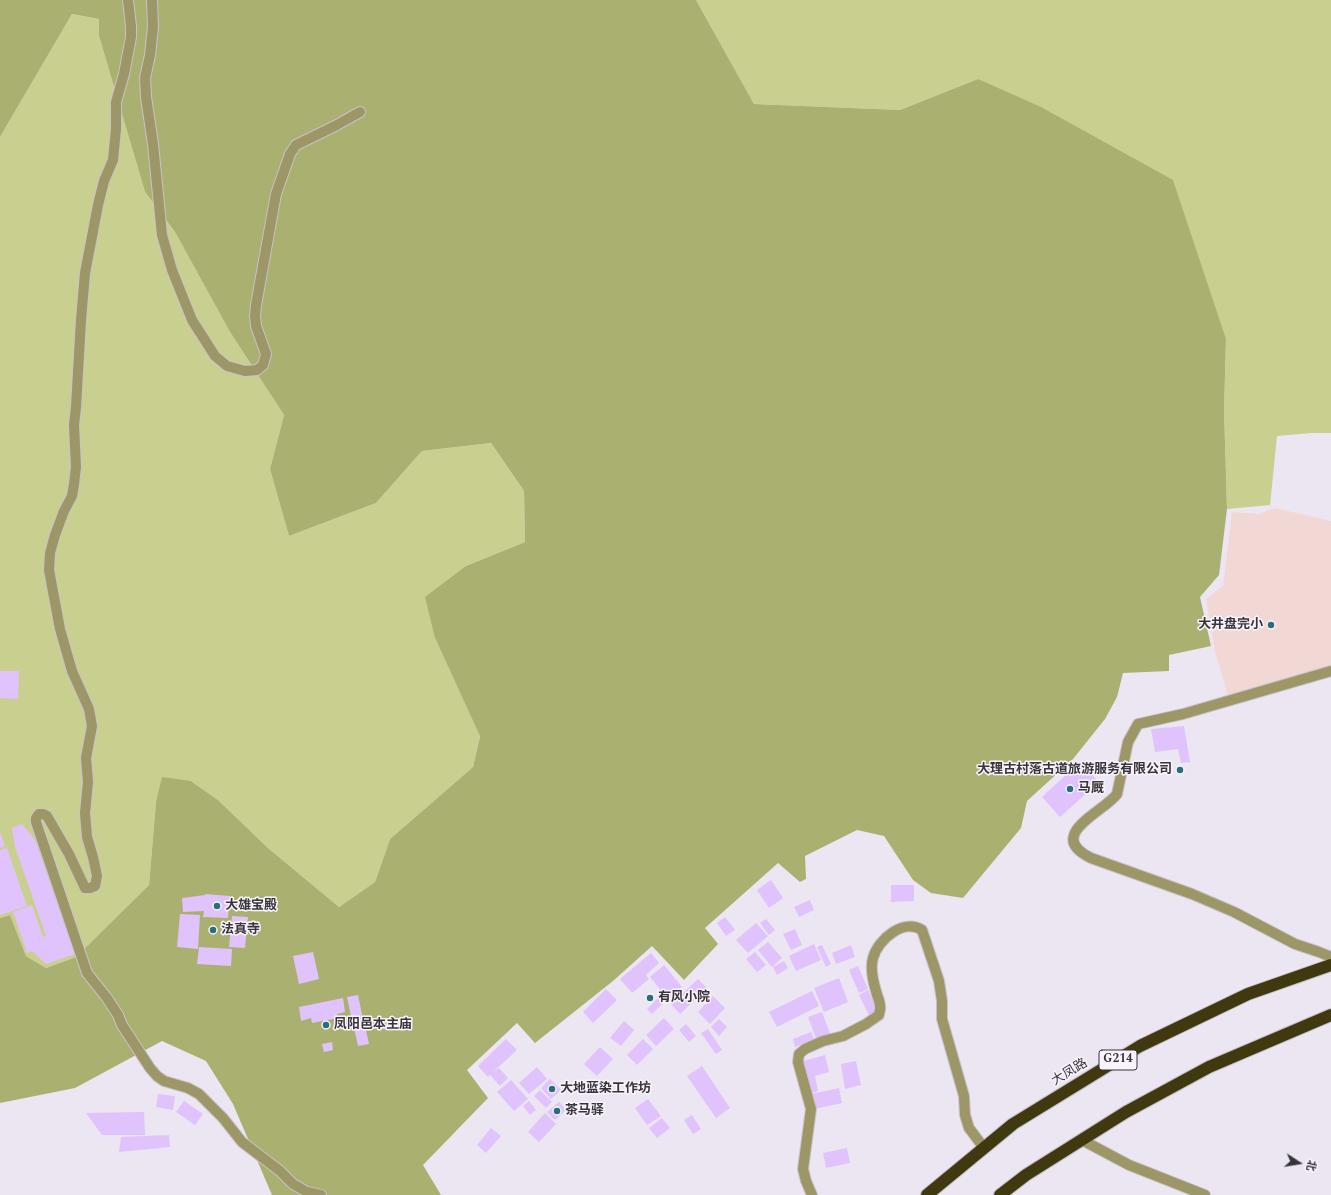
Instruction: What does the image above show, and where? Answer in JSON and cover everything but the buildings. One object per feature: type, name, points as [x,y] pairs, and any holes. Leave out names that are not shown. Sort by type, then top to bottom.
[{"type":"highway","name":"大凤路","points":[[927,1195],[1012,1124],[1140,1046],[1248,994],[1331,965]]},
{"type":"highway","points":[[1000,1195],[1026,1175],[1126,1112],[1208,1067],[1331,1015]]},
{"type":"street","points":[[128,0],[131,26],[130,37],[124,74],[116,102],[116,129],[113,160],[104,181],[98,205],[85,273],[74,425],[76,467],[74,484],[72,496],[64,511],[55,535],[50,553],[49,570],[60,629],[72,671],[89,709],[92,726],[86,758],[88,782],[85,813],[86,838],[93,857],[97,876],[95,886],[85,888],[69,854],[47,816],[39,814],[36,818],[36,822],[87,973],[107,998],[118,1015],[122,1025],[150,1068],[164,1081],[188,1088],[199,1094],[223,1118],[242,1142],[280,1171],[293,1184],[307,1192],[321,1195]]},
{"type":"street","points":[[152,0],[153,27],[150,55],[145,78],[162,235],[172,270],[192,320],[215,356],[227,366],[245,371],[251,371],[260,368],[265,359],[265,350],[256,326],[256,305],[276,194],[290,154],[296,145],[360,112]]},
{"type":"street","points":[[1331,671],[1183,714],[1138,724],[1128,742],[1117,794],[1112,801],[1080,825],[1074,836],[1077,849],[1091,858],[1192,894],[1234,912],[1295,944],[1331,957]]},
{"type":"street","points":[[812,1195],[806,1182],[803,1169],[811,1109],[798,1062],[799,1054],[805,1049],[823,1041],[844,1036],[879,1015],[881,1007],[872,976],[873,958],[880,943],[893,931],[911,926],[917,926],[922,930],[939,981],[942,1001],[942,1019],[964,1096],[965,1115],[969,1128],[984,1148]]},
{"type":"street","points":[[1082,1140],[1129,1164],[1205,1195]]},
{"type":"shaded area","name":"大井盘完小","points":[[1275,508],[1331,521],[1331,666],[1228,696],[1215,651],[1206,599],[1223,586],[1232,512],[1259,514]]},
{"type":"green space","points":[[0,0],[696,0],[754,104],[900,110],[978,79],[1041,107],[1173,180],[1226,339],[1224,410],[1227,509],[1219,575],[1200,597],[1211,646],[1169,655],[1169,671],[1123,673],[1117,697],[1105,719],[1073,759],[1027,801],[1021,828],[963,898],[931,893],[913,880],[884,836],[857,830],[805,856],[806,879],[800,882],[778,863],[705,928],[718,944],[684,980],[652,946],[613,981],[535,1043],[517,1023],[467,1070],[488,1098],[423,1165],[441,1195],[272,1195],[233,1104],[206,1061],[162,1041],[75,1088],[0,1103],[0,918],[10,915],[26,956],[46,968],[76,957],[149,885],[156,802],[162,777],[191,781],[218,800],[268,848],[339,907],[375,882],[390,839],[473,767],[480,736],[435,638],[425,597],[466,566],[525,542],[524,491],[491,443],[422,451],[376,503],[289,536],[270,469],[284,415],[230,332],[175,232],[145,192],[99,36],[99,19],[72,14],[0,137]]},
{"type":"green space","points":[[696,0],[1331,0],[1331,433],[1277,436],[1270,505],[1227,509],[1224,410],[1226,339],[978,79],[900,110],[754,104]]},
{"type":"green space","points":[[72,14],[99,19],[99,36],[145,192],[175,232],[230,332],[284,415],[270,469],[289,536],[376,503],[422,451],[491,443],[524,491],[525,542],[466,566],[435,638],[480,735],[473,767],[390,839],[375,882],[339,907],[268,848],[218,800],[191,781],[156,802],[149,885],[76,957],[46,968],[26,956],[10,915],[0,918],[0,137]]},
{"type":"place","name":"大井盘完小","points":[[1271,625]]},
{"type":"place","name":"大理古村落古道旅游服务有限公司","points":[[1180,770]]},
{"type":"place","name":"马厩","points":[[1070,789]]},
{"type":"place","name":"大雄宝殿","points":[[217,906]]},
{"type":"place","name":"法真寺","points":[[213,930]]},
{"type":"place","name":"有风小院","points":[[650,998]]},
{"type":"place","name":"凤阳邑本主庙","points":[[326,1025]]},
{"type":"place","name":"大地蓝染工作坊","points":[[552,1089]]},
{"type":"place","name":"茶马驿","points":[[557,1111]]}]
